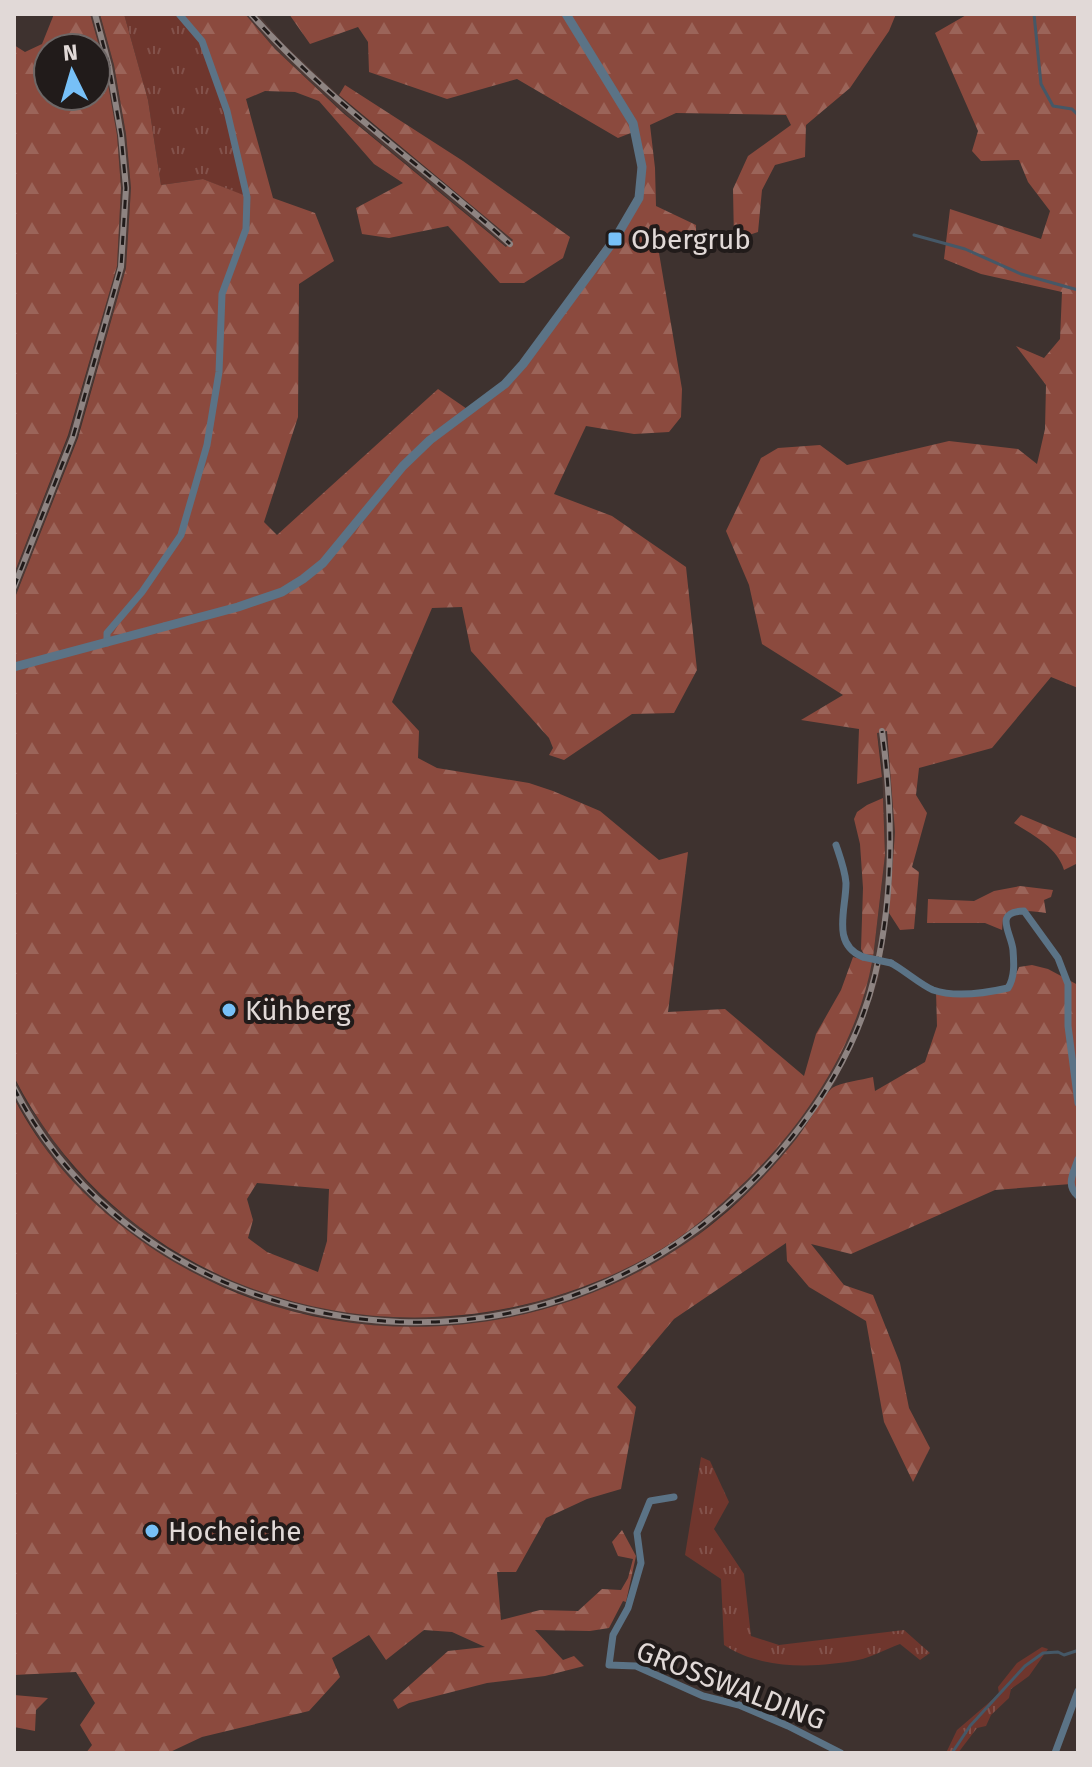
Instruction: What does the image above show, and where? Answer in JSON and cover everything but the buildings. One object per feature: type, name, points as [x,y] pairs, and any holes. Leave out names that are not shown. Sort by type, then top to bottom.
[{"type":"street","points":[[107,643],[107,633],[142,592],[181,535],[207,445],[219,372],[222,294],[246,229],[247,197],[227,111],[202,41],[179,14]]},
{"type":"street","points":[[14,667],[282,592],[313,572],[403,466],[430,440],[505,384],[565,309],[615,239],[639,198],[642,167],[633,123],[566,14]]},
{"type":"street","points":[[836,845],[845,873],[843,937],[850,951],[891,963],[930,989],[968,994],[1008,988],[1014,979],[1013,947],[1006,919],[1010,914],[1024,911],[1058,958],[1068,984],[1068,1026],[1078,1103]]},
{"type":"street","points":[[1078,1159],[1071,1175],[1071,1184],[1078,1196]]},
{"type":"street","name":"GROSSWALDING","points":[[674,1497],[650,1501],[637,1533],[641,1563],[628,1608],[613,1635],[609,1665],[636,1666],[703,1696],[739,1705],[841,1753]]},
{"type":"street","points":[[1055,1753],[1078,1691]]},
{"type":"shaded area","points":[[90,14],[100,14],[105,32],[95,32]]},
{"type":"shaded area","points":[[245,14],[258,14],[282,42],[349,105],[513,240],[507,247],[343,112],[275,49]]},
{"type":"shaded area","points":[[112,58],[126,134],[131,188],[126,268],[77,438],[14,600],[14,574],[69,435],[117,266],[121,188],[112,107]]},
{"type":"shaded area","points":[[886,731],[895,832],[886,933],[872,998],[836,1081],[804,1130],[775,1166],[743,1197],[692,1240],[654,1265],[588,1296],[519,1316],[471,1325],[437,1327],[386,1327],[281,1309],[199,1277],[129,1232],[64,1173],[14,1098],[14,1078],[28,1105],[72,1166],[102,1198],[165,1247],[203,1269],[284,1300],[356,1314],[470,1316],[518,1307],[584,1288],[650,1256],[686,1232],[737,1190],[768,1159],[796,1124],[828,1076],[855,1018],[873,958],[885,855],[882,765],[877,732]]},
{"type":"green space","points":[[54,14],[90,14],[95,32],[47,32]]},
{"type":"green space","points":[[100,14],[124,14],[148,100],[161,185],[203,179],[246,196],[227,111],[202,42],[179,14],[245,14],[275,49],[343,113],[506,247],[513,240],[339,95],[345,85],[463,161],[570,237],[563,258],[524,283],[500,283],[448,226],[389,238],[362,234],[356,208],[403,183],[374,164],[319,101],[295,92],[265,91],[246,99],[273,198],[315,213],[334,261],[299,284],[298,417],[264,522],[277,535],[438,389],[470,411],[505,384],[639,198],[636,131],[618,138],[517,79],[447,99],[369,72],[368,42],[358,27],[310,44],[289,14],[896,14],[889,31],[850,88],[806,125],[805,157],[775,165],[762,190],[758,232],[734,240],[733,189],[748,156],[791,125],[786,115],[676,113],[650,125],[656,206],[696,225],[696,234],[666,244],[659,253],[682,389],[681,417],[669,432],[634,434],[586,426],[554,494],[612,516],[686,567],[697,670],[674,713],[632,714],[564,760],[549,755],[553,748],[549,738],[471,651],[462,607],[432,608],[392,702],[419,731],[418,758],[437,768],[529,783],[553,791],[600,811],[659,860],[688,852],[668,1012],[725,1009],[804,1076],[816,1034],[841,990],[853,957],[872,962],[865,993],[841,1052],[809,1107],[769,1157],[725,1201],[675,1240],[648,1257],[561,1294],[471,1314],[380,1316],[292,1301],[208,1269],[132,1221],[66,1157],[14,1077],[14,600],[78,438],[126,268],[131,188],[126,134],[112,58],[112,32],[105,32]],"holes":[[[257,1183],[329,1189],[327,1241],[318,1272],[267,1252],[248,1238],[253,1220],[247,1199]]]},
{"type":"green space","points":[[124,14],[179,14],[202,41],[227,111],[247,197],[203,179],[161,185],[148,100]]},
{"type":"green space","points":[[968,14],[1078,14],[1078,688],[1051,677],[992,748],[919,768],[916,795],[927,813],[912,867],[919,872],[914,929],[900,930],[889,913],[895,832],[887,731],[877,733],[882,777],[857,784],[859,729],[801,720],[843,695],[762,644],[749,585],[726,531],[761,458],[778,448],[820,445],[847,465],[949,441],[1018,449],[1037,464],[1045,429],[1046,385],[1016,346],[1044,358],[1060,339],[1062,292],[981,274],[944,259],[950,209],[1041,239],[1050,211],[1028,182],[1019,160],[981,161],[972,151],[978,131],[935,33]]},
{"type":"green space","points":[[14,45],[25,52],[32,49],[32,112],[112,112],[112,107],[121,188],[117,266],[68,435],[14,574]]},
{"type":"green space","points":[[883,798],[885,855],[873,958],[865,956],[861,949],[863,888],[860,844],[854,819],[857,812]]},
{"type":"green space","points":[[1021,815],[1078,839],[1078,863],[1064,870],[1051,849],[1014,823]]},
{"type":"green space","points":[[1020,886],[1053,890],[1051,897],[1044,900],[1046,913],[1013,913],[1003,919],[1002,930],[985,923],[927,923],[928,899],[974,901],[994,891]]},
{"type":"green space","points":[[1032,965],[1048,969],[1078,985],[1078,1196],[1071,1184],[995,1190],[851,1254],[811,1244],[844,1285],[873,1295],[900,1363],[909,1408],[930,1448],[913,1482],[884,1422],[866,1321],[809,1287],[787,1261],[786,1243],[674,1319],[617,1387],[636,1407],[621,1489],[587,1499],[546,1518],[516,1572],[497,1572],[501,1620],[540,1610],[578,1611],[602,1589],[621,1590],[628,1578],[633,1559],[618,1556],[612,1542],[622,1530],[636,1556],[626,1602],[623,1601],[609,1628],[590,1631],[535,1630],[563,1660],[574,1656],[584,1666],[545,1676],[487,1683],[409,1703],[398,1709],[393,1700],[448,1651],[485,1647],[452,1632],[424,1630],[386,1660],[369,1635],[332,1658],[340,1677],[309,1711],[202,1737],[168,1753],[86,1753],[92,1745],[80,1725],[95,1703],[76,1672],[14,1675],[14,1098],[48,1152],[91,1199],[123,1227],[187,1269],[256,1300],[329,1319],[403,1327],[478,1323],[551,1307],[622,1280],[688,1242],[760,1181],[797,1138],[832,1088],[873,1077],[875,1091],[925,1062],[937,1026],[936,991],[995,990],[1013,978],[1019,967]]},
{"type":"green space","points":[[701,1457],[710,1461],[729,1502],[714,1529],[744,1574],[751,1636],[779,1645],[904,1630],[930,1653],[920,1660],[900,1644],[858,1660],[825,1665],[789,1665],[755,1659],[724,1645],[721,1579],[685,1555]]},
{"type":"green space","points":[[1042,1647],[1048,1649],[1029,1676],[1011,1689],[1009,1698],[991,1715],[986,1726],[977,1728],[958,1753],[946,1753],[957,1730],[999,1694],[998,1687],[1017,1663]]},
{"type":"green space","points":[[14,1695],[48,1698],[36,1710],[35,1731],[14,1727]]},
{"type":"waterway","points":[[1034,14],[1041,84],[1053,106],[1072,109],[1078,115]]},
{"type":"waterway","points":[[914,235],[965,249],[1021,274],[1078,290]]},
{"type":"waterway","points":[[952,1753],[970,1726],[1025,1666],[1043,1653],[1058,1652],[1064,1655],[1076,1651]]},
{"type":"railway","points":[[14,587],[73,437],[121,267],[126,188],[121,135],[109,66],[95,14]]},
{"type":"railway","points":[[251,14],[344,105],[510,244]]},
{"type":"railway","points":[[14,1088],[57,1155],[112,1212],[143,1237],[177,1258],[249,1292],[324,1313],[400,1322],[474,1319],[546,1304],[615,1278],[680,1242],[739,1194],[792,1137],[819,1100],[853,1040],[875,975],[886,915],[890,823],[882,731]]},
{"type":"place","name":"Obergrub","points":[[615,239]]},
{"type":"place","name":"Kühberg","points":[[229,1010]]},
{"type":"place","name":"Hocheiche","points":[[152,1531]]}]
